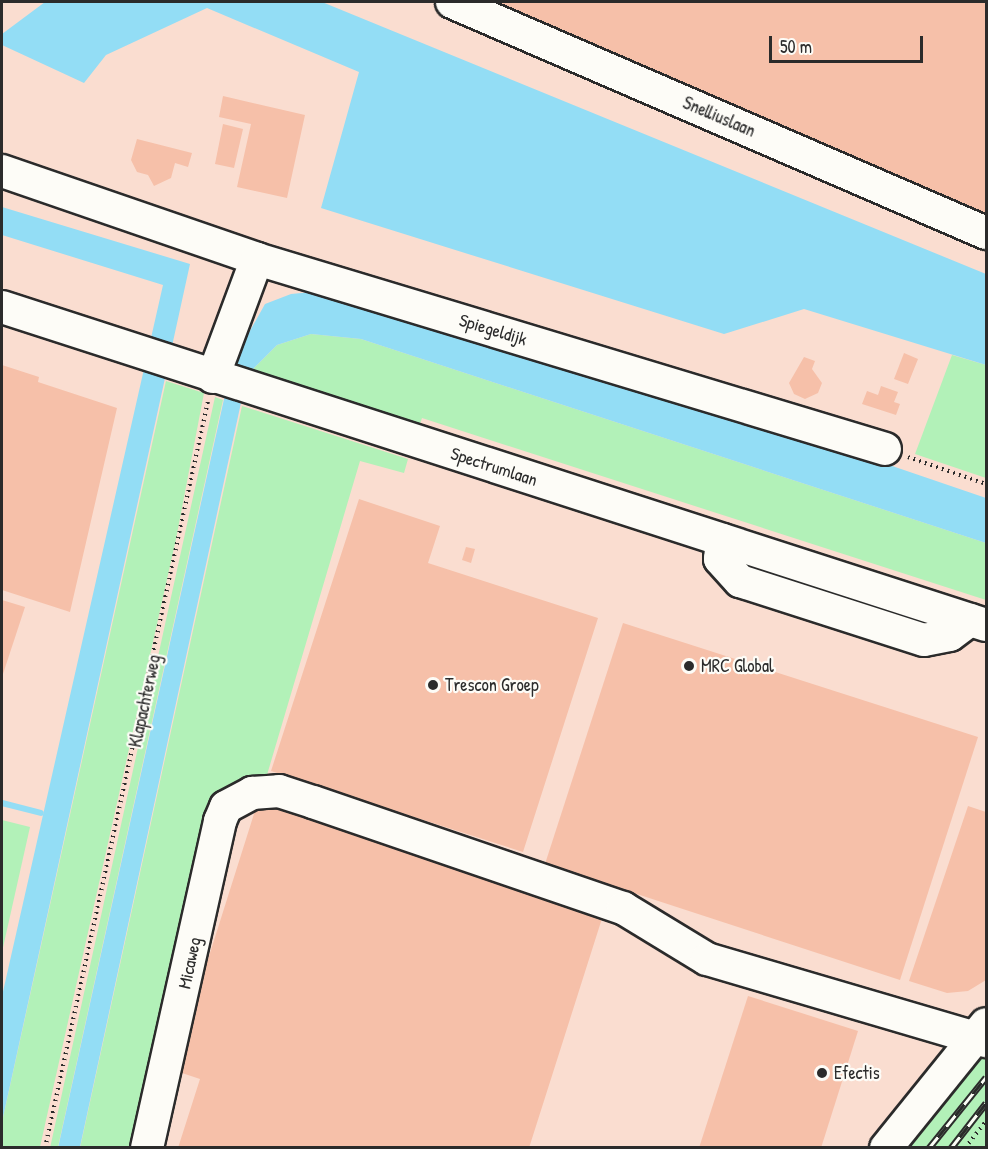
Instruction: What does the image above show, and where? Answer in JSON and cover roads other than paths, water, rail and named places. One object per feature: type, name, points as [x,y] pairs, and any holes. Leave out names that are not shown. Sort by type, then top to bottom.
[{"type":"street","name":"Snelliuslaan","points":[[453,2],[987,233]]},
{"type":"street","name":"Spiegeldijk","points":[[2,171],[257,259],[885,449]]},
{"type":"street","points":[[213,377],[257,259]]},
{"type":"street","name":"Spectrumlaan","points":[[2,307],[213,377],[979,622]]},
{"type":"street","name":"Micaweg","points":[[147,1148],[220,821],[226,807],[252,793],[279,791],[313,801],[623,908],[707,959],[983,1034]]},
{"type":"street","points":[[886,1148],[983,1034]]},
{"type":"water","points":[[45,2],[322,2],[986,274],[986,365],[804,309],[724,334],[321,208],[359,72],[207,8],[106,55],[84,83],[2,45],[2,34]]},
{"type":"water","points":[[2,207],[190,264],[2,1122],[2,996],[163,285],[2,235]]},
{"type":"water","points":[[312,292],[775,426],[986,498],[986,543],[361,339],[311,334],[277,345],[247,375],[80,1147],[58,1148],[232,363],[265,304],[291,294]]},
{"type":"waterway","points":[[2,803],[41,813]]},
{"type":"railway","points":[[929,1148],[986,1077]]},
{"type":"railway","points":[[951,1148],[986,1103]]},
{"type":"place","name":"MRC Global","points":[[689,666]]},
{"type":"place","name":"Trescon Groep","points":[[433,685]]},
{"type":"place","name":"Efectis","points":[[822,1073]]}]
